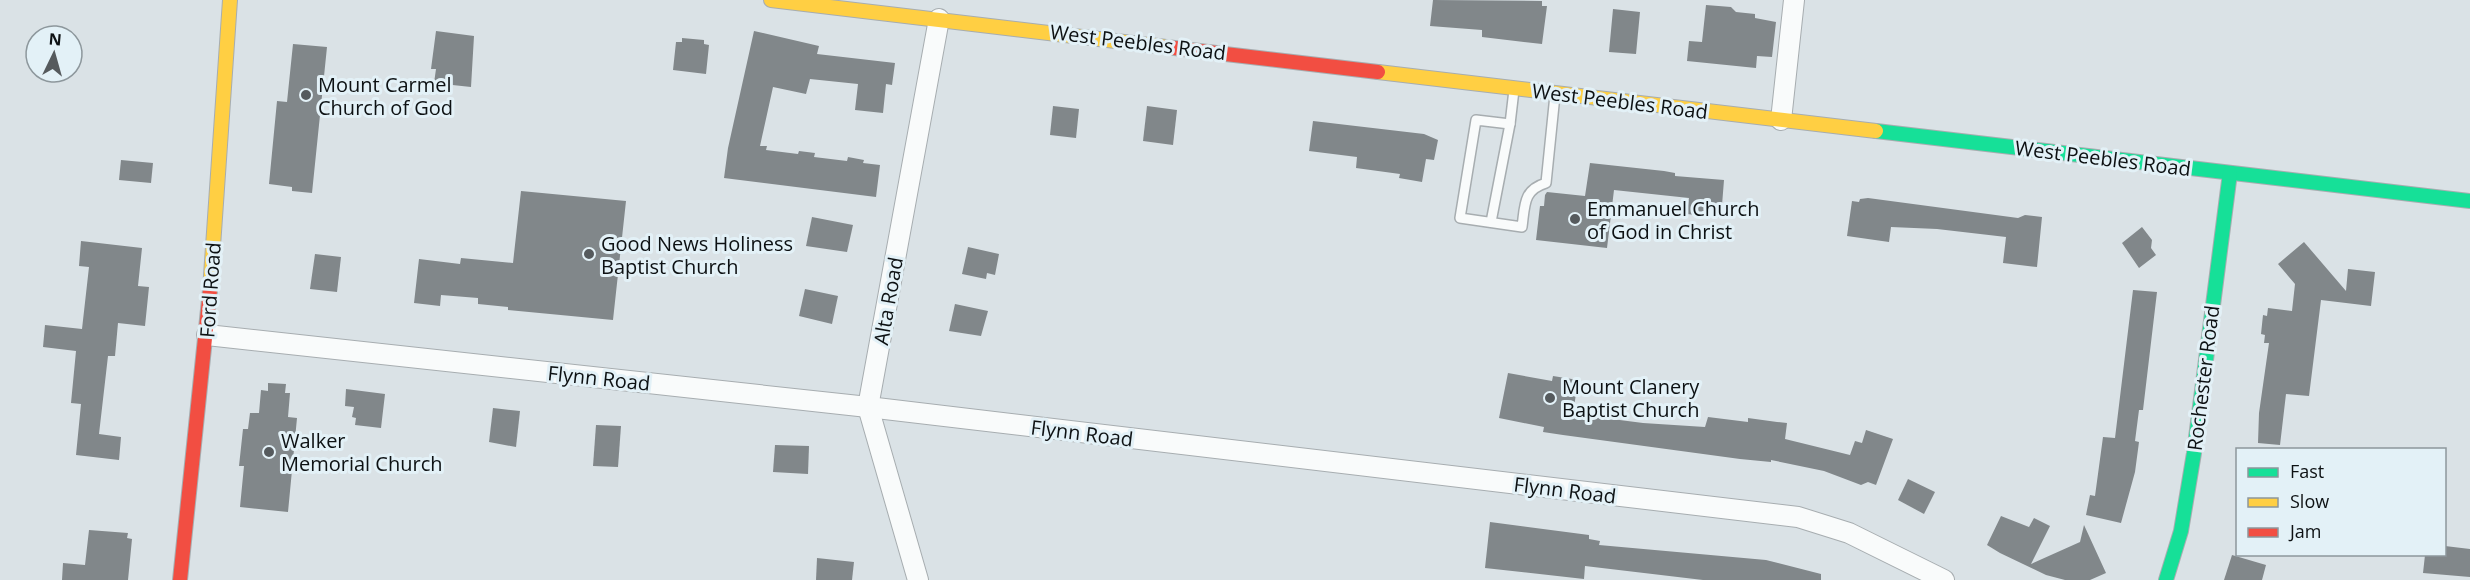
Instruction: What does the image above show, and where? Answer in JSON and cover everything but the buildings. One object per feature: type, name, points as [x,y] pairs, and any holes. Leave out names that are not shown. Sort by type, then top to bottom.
[{"type":"main road","name":"Ford Road","points":[[180,580],[207,335],[230,0]]},
{"type":"main road","name":"West Peebles Road","points":[[771,0],[2470,201]]},
{"type":"main road","name":"Rochester Road","points":[[2166,580],[2181,531],[2194,453],[2230,173]]},
{"type":"street","points":[[1781,120],[1794,0]]},
{"type":"street","name":"Alta Road","points":[[918,580],[868,407],[939,19]]},
{"type":"street","name":"Flynn Road","points":[[207,335],[868,407],[1798,517],[1849,534],[1944,580]]},
{"type":"lane","points":[[1491,222],[1510,124],[1514,88]]},
{"type":"lane","points":[[1510,124],[1476,120],[1460,218],[1522,227],[1526,198],[1533,187],[1546,183],[1555,93]]},
{"type":"traffic: fast","points":[[1876,131],[2470,201]]},
{"type":"traffic: fast","points":[[2166,580],[2181,531],[2194,453],[2230,173]]},
{"type":"traffic: slow","points":[[210,290],[230,0]]},
{"type":"traffic: slow","points":[[771,0],[1166,47]]},
{"type":"traffic: slow","points":[[1378,72],[1876,131]]},
{"type":"traffic: jam","points":[[1166,47],[1378,72]]},
{"type":"traffic: jam","points":[[180,580],[210,290]]},
{"type":"place","name":"Mount Carmel Church of God","points":[[306,95]]},
{"type":"place","name":"Emmanuel Church of God in Christ","points":[[1575,219]]},
{"type":"place","name":"Good News Holiness Baptist Church","points":[[589,254]]},
{"type":"place","name":"Mount Clanery Baptist Church","points":[[1550,398]]},
{"type":"place","name":"Walker Memorial Church","points":[[269,452]]}]
